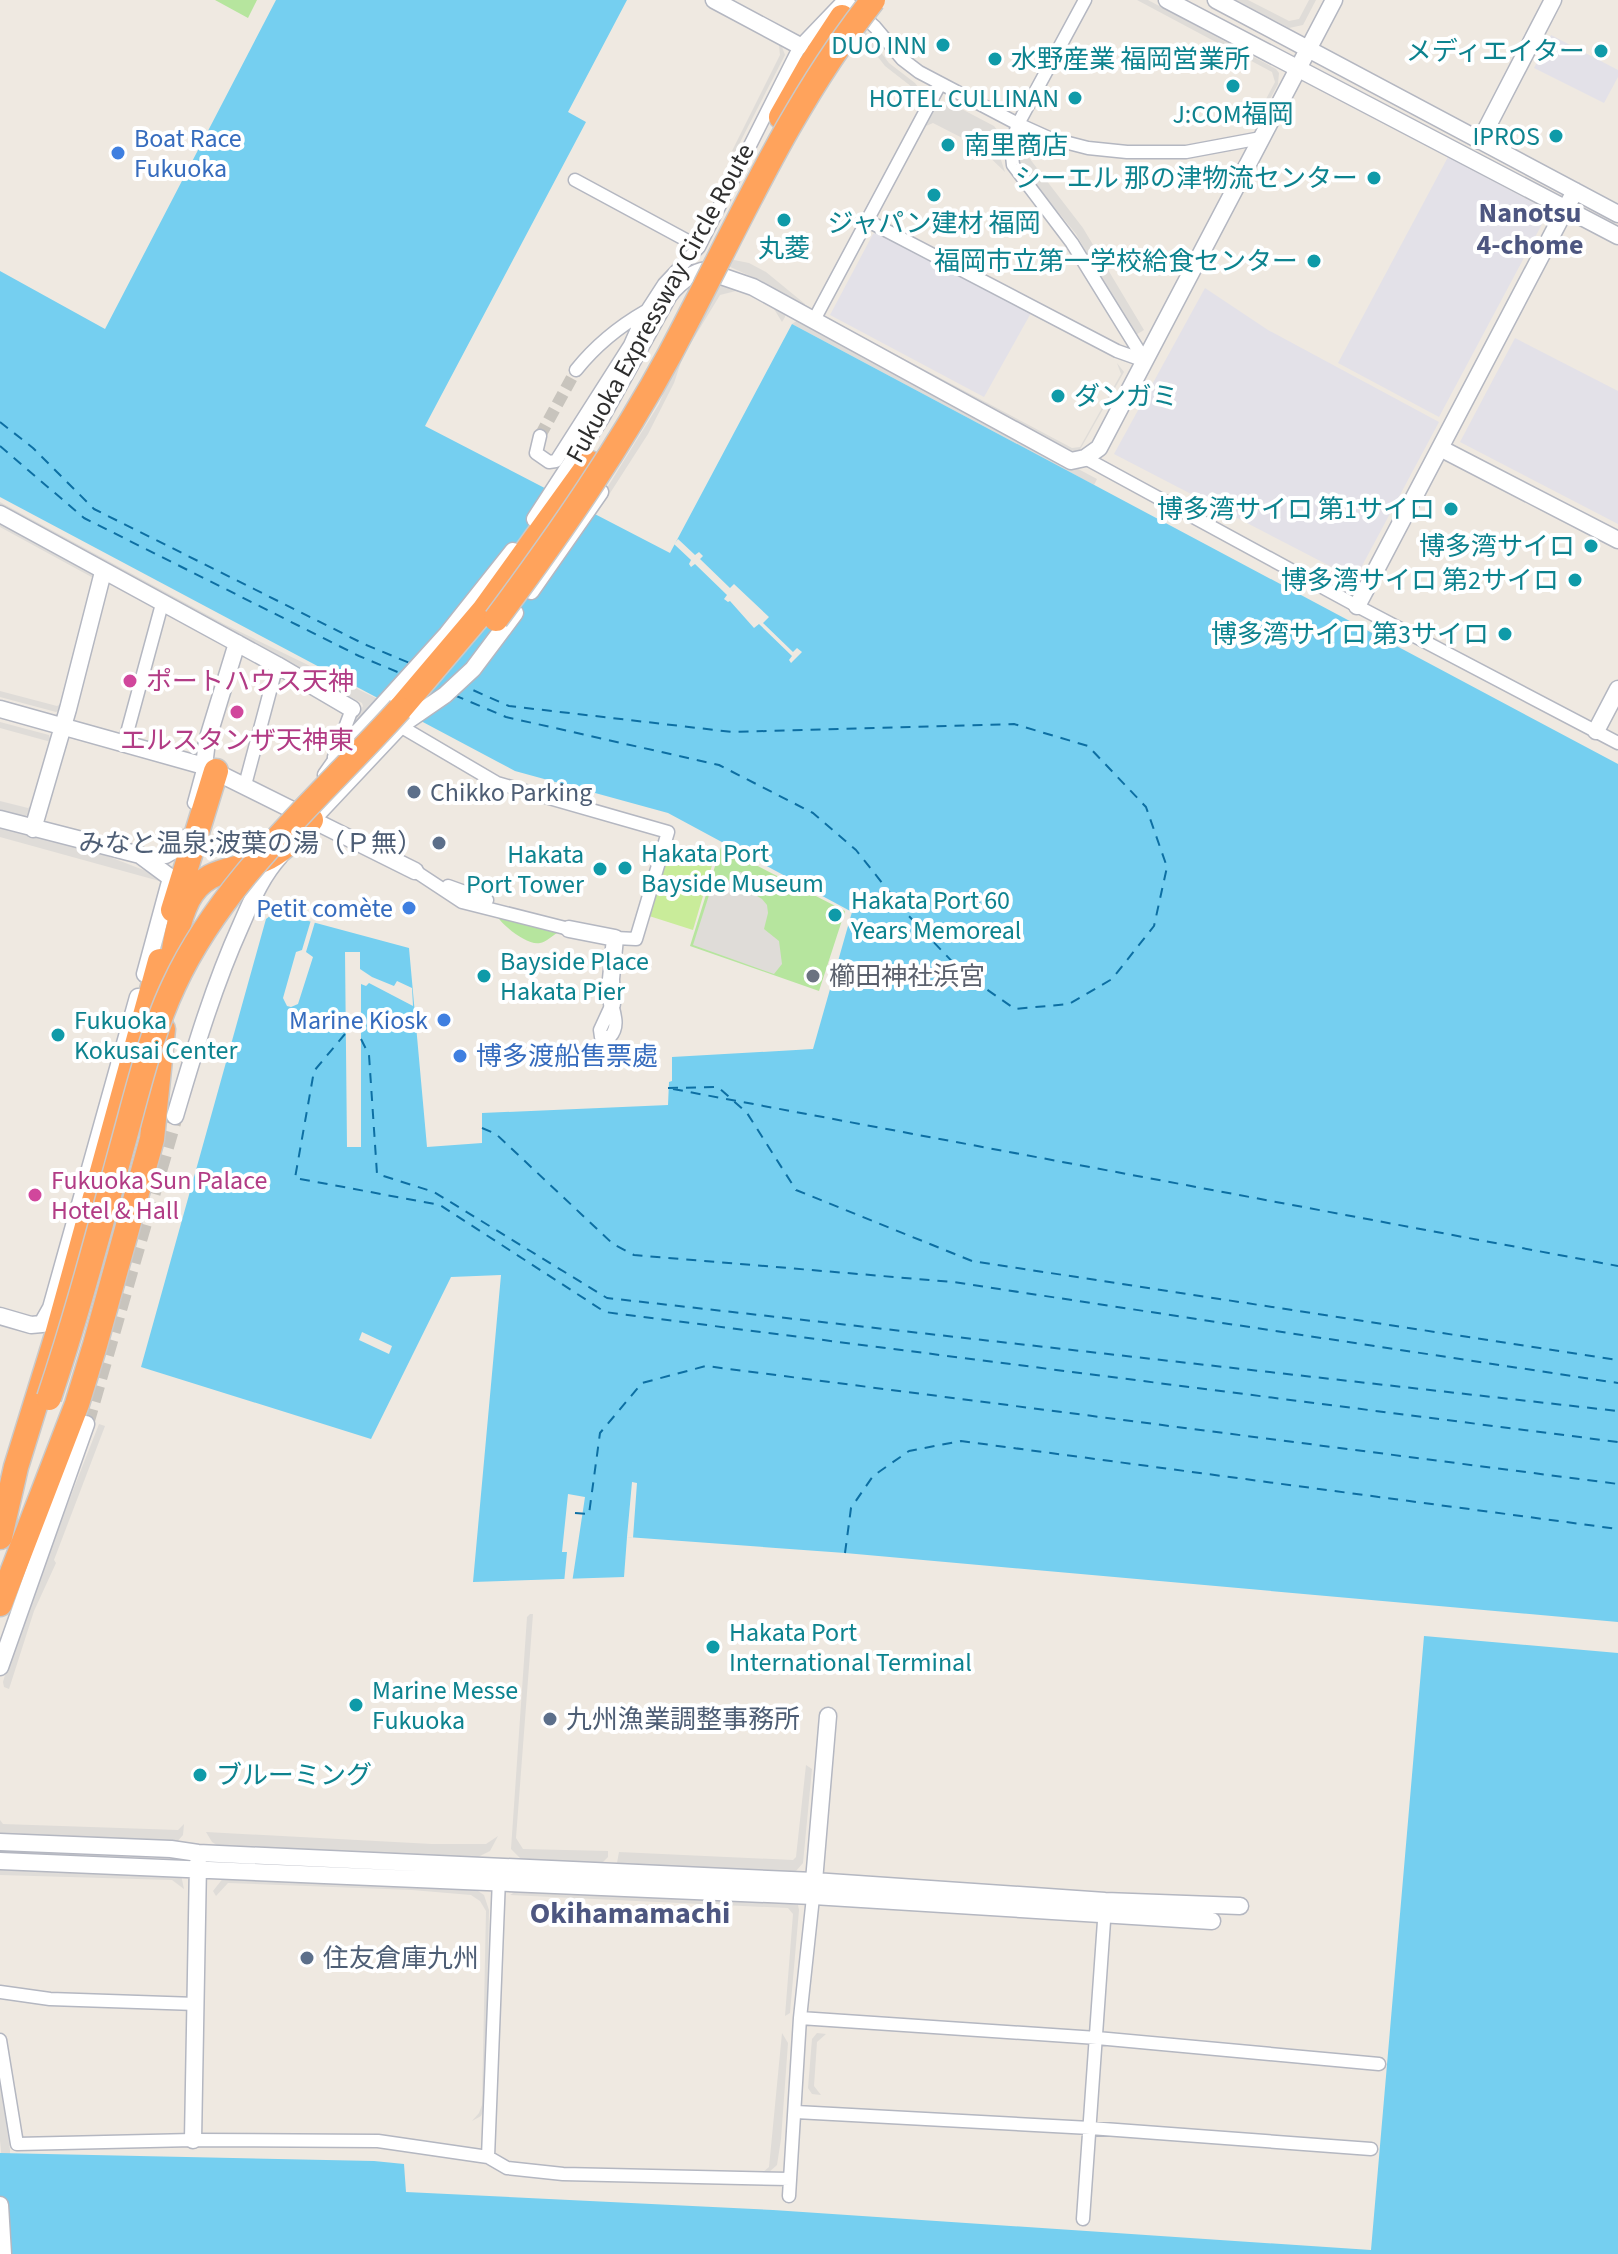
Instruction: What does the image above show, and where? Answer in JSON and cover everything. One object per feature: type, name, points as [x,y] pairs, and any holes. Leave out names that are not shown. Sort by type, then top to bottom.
[{"type":"highway","points":[[746,186],[777,121],[810,66],[856,0]]},
{"type":"highway","points":[[718,263],[750,176],[767,142],[811,64],[856,0]]},
{"type":"highway","name":"Fukuoka Expressway Circle Route","points":[[0,1540],[69,1338],[141,1081],[174,985],[211,921],[236,887],[457,643],[537,540],[590,463],[721,226],[803,91],[871,0]]},
{"type":"highway","name":"Fukuoka Expressway Circle Route","points":[[0,1594],[83,1342],[154,1086],[175,1023],[203,962],[247,896],[496,619],[602,471],[646,396],[807,94],[871,0]]},
{"type":"highway","points":[[0,1540],[16,1467],[57,1335],[210,768]]},
{"type":"highway","points":[[170,922],[187,879],[196,870],[213,861],[258,853],[307,818]]},
{"type":"highway","points":[[0,1604],[77,1404],[148,1152],[156,1105],[159,1053],[179,926],[189,899],[204,880],[232,867],[263,860],[287,845],[307,818]]},
{"type":"street","points":[[714,0],[800,46]]},
{"type":"street","points":[[540,436],[536,453],[549,462],[556,461],[630,345],[664,284],[699,247],[800,46],[845,0],[875,27],[902,59],[940,84],[1049,138],[1088,148],[1127,152],[1186,152],[1261,138]]},
{"type":"street","points":[[1085,0],[1018,124],[1011,146],[1013,165],[1072,243],[1145,361]]},
{"type":"street","points":[[1167,0],[1618,236]]},
{"type":"street","points":[[1216,0],[1618,214]]},
{"type":"street","points":[[175,1116],[199,1032],[256,889],[307,818],[345,785],[407,721],[445,695],[473,669],[588,510],[660,395],[708,279],[721,276],[736,279],[791,306],[838,335],[1071,461],[1085,458],[1099,448],[1334,0]]},
{"type":"street","points":[[1480,141],[1553,0]]},
{"type":"street","points":[[814,320],[940,84]]},
{"type":"street","points":[[575,180],[699,247]]},
{"type":"street","points":[[1357,606],[1575,191]]},
{"type":"street","points":[[868,221],[1117,351],[1145,361]]},
{"type":"street","points":[[330,767],[447,634],[515,548],[563,480],[680,281],[706,268],[730,272],[774,293],[791,306]]},
{"type":"street","points":[[576,370],[591,351],[619,326],[648,310]]},
{"type":"street","points":[[1440,448],[1618,540]]},
{"type":"street","points":[[1085,458],[1618,743]]},
{"type":"street","points":[[0,514],[352,709],[307,818]]},
{"type":"street","points":[[33,829],[103,572]]},
{"type":"street","points":[[124,744],[162,604]]},
{"type":"street","points":[[0,819],[140,855],[166,857],[182,848],[210,768],[207,741],[237,643]]},
{"type":"street","points":[[245,785],[277,665]]},
{"type":"street","points":[[1596,731],[1618,689]]},
{"type":"street","points":[[0,709],[210,768],[415,871],[462,902],[569,929],[636,939],[668,832],[497,783],[429,743],[407,721]]},
{"type":"street","points":[[0,1316],[31,1325],[42,1324],[51,1308],[171,878],[140,855]]},
{"type":"street","points":[[612,1004],[615,938]]},
{"type":"street","points":[[0,1641],[86,1424]]},
{"type":"street","points":[[0,1667],[6,1624]]},
{"type":"street","points":[[789,2196],[800,2018],[828,1716]]},
{"type":"street","points":[[0,1842],[171,1849],[198,1862]]},
{"type":"street","points":[[0,1861],[198,1862],[814,1888],[1105,1908],[1212,1921]]},
{"type":"street","points":[[193,2140],[198,1862]]},
{"type":"street","points":[[488,2157],[499,1875]]},
{"type":"street","points":[[1105,1908],[1240,1906]]},
{"type":"street","points":[[1083,2219],[1105,1908]]},
{"type":"street","points":[[0,1992],[50,1999],[196,2004]]},
{"type":"street","points":[[800,2018],[1097,2038],[1379,2064]]},
{"type":"street","points":[[0,2040],[17,2144],[193,2140],[378,2141],[488,2157],[507,2168],[563,2174],[790,2179]]},
{"type":"street","points":[[796,2112],[1090,2128],[1371,2149]]},
{"type":"street","points":[[0,2205],[3,2254]]},
{"type":"shaded area","points":[[1137,0],[1148,0],[1276,69],[1279,73],[1278,84],[1254,129],[1250,129],[1275,82],[1272,72]]},
{"type":"shaded area","points":[[1236,0],[1248,0],[1289,21],[1299,19],[1309,0],[1316,0],[1303,25],[1289,28]]},
{"type":"shaded area","points":[[861,26],[889,63],[921,91],[920,105],[912,87],[885,66],[857,34]]},
{"type":"shaded area","points":[[1551,35],[1618,70],[1618,77],[1604,103],[1534,68]]},
{"type":"shaded area","points":[[768,37],[781,44],[785,55],[735,152],[732,151],[780,55],[779,45]]},
{"type":"shaded area","points":[[952,104],[994,126],[1001,135],[999,154],[1005,172],[978,146],[933,123],[926,126],[934,110],[941,105]]},
{"type":"shaded area","points":[[1023,150],[1083,228],[1144,330],[1134,336],[1076,234],[1018,163]]},
{"type":"shaded area","points":[[1448,157],[1549,211],[1439,417],[1338,363]]},
{"type":"shaded area","points":[[879,231],[1031,313],[984,397],[830,315],[873,234]]},
{"type":"shaded area","points":[[729,259],[749,263],[766,272],[805,304],[803,307],[761,281],[726,265]]},
{"type":"shaded area","points":[[719,278],[785,312],[785,317],[782,322],[774,309],[745,292],[720,295],[683,356],[674,383],[648,434],[596,515],[592,512],[659,404],[678,357]]},
{"type":"shaded area","points":[[1205,288],[1268,330],[1439,422],[1355,579],[1114,454]]},
{"type":"shaded area","points":[[827,318],[1072,448],[1080,447],[1121,374],[1117,363],[1124,372],[1077,455],[828,322]]},
{"type":"shaded area","points":[[798,320],[1097,479],[1094,485],[792,324]]},
{"type":"shaded area","points":[[1515,338],[1618,391],[1618,524],[1460,442]]},
{"type":"shaded area","points":[[0,502],[226,625],[380,700],[350,730],[362,703],[0,506]]},
{"type":"shaded area","points":[[0,523],[95,572],[97,580],[0,527]]},
{"type":"shaded area","points":[[0,691],[57,706],[62,703],[56,712],[0,697]]},
{"type":"shaded area","points":[[0,722],[49,735],[51,742],[0,728]]},
{"type":"shaded area","points":[[0,801],[28,808],[34,804],[31,814],[23,817],[0,811]]},
{"type":"shaded area","points":[[0,827],[107,856],[162,877],[163,882],[0,837]]},
{"type":"shaded area","points":[[741,872],[747,878],[749,891],[767,905],[764,929],[779,941],[782,964],[774,974],[693,945],[711,889],[728,885],[731,875]]},
{"type":"shaded area","points":[[99,1424],[105,1426],[54,1560],[56,1563],[34,1611],[9,1689],[4,1687],[3,1682],[16,1636]]},
{"type":"shaded area","points":[[533,1614],[516,1838],[523,1849],[608,1851],[608,1857],[600,1865],[522,1860],[511,1849],[527,1617]]},
{"type":"shaded area","points":[[806,1765],[812,1769],[803,1863],[796,1871],[620,1867],[617,1863],[619,1852],[793,1860],[796,1857]]},
{"type":"shaded area","points":[[0,1820],[3,1824],[178,1830],[184,1824],[183,1835],[175,1844],[0,1837]]},
{"type":"shaded area","points":[[206,1832],[432,1844],[486,1844],[498,1836],[490,1851],[474,1859],[220,1847],[212,1842]]},
{"type":"shaded area","points":[[0,1867],[181,1875],[184,1889],[172,1880],[0,1875]]},
{"type":"shaded area","points":[[224,1877],[472,1887],[484,1895],[489,1910],[485,2107],[481,2116],[472,2121],[482,2105],[486,1911],[480,1901],[471,1895],[412,1890],[228,1883],[216,1896],[213,1891]]},
{"type":"shaded area","points":[[518,1890],[789,1902],[798,1905],[790,2013],[785,2016],[793,1914],[788,1908],[510,1895]]},
{"type":"shaded area","points":[[782,2033],[788,2043],[781,2139],[777,2165],[768,2173],[762,2173],[769,2167]]},
{"type":"shaded area","points":[[817,2033],[826,2034],[817,2042],[814,2086],[821,2095],[812,2094],[808,2088],[812,2039]]},
{"type":"shaded area","points":[[0,2082],[10,2150],[9,2240],[0,2140]]},
{"type":"green space","points":[[215,0],[257,0],[248,18]]},
{"type":"green space","points":[[666,846],[713,862],[693,930],[646,915]]},
{"type":"green space","points":[[721,847],[845,911],[819,991],[690,946]]},
{"type":"green space","points":[[497,916],[557,933],[535,943],[510,930]]},
{"type":"water","points":[[276,0],[627,0],[568,112],[586,122],[425,426],[670,553],[792,324],[1618,764],[1618,1622],[845,1553],[627,1537],[624,1577],[473,1582],[501,1275],[451,1277],[371,1439],[141,1367],[266,919],[275,912],[409,948],[427,1147],[482,1143],[482,1113],[668,1105],[672,1057],[813,1049],[852,912],[668,813],[515,771],[0,497],[0,271],[105,329]]},
{"type":"water","points":[[1424,1636],[1618,1653],[1618,2254],[0,2254],[0,2153],[374,2161],[404,2164],[406,2192],[773,2210],[1371,2250]]},
{"type":"pier","points":[[678,539],[695,555],[699,552],[703,556],[700,559],[730,588],[734,584],[769,617],[763,623],[793,652],[797,648],[802,652],[791,663],[789,660],[792,656],[759,624],[754,628],[730,601],[724,599],[727,595],[695,564],[691,567],[691,560],[674,544]]},
{"type":"pier","points":[[311,920],[315,922],[306,952],[313,957],[298,1004],[287,1006],[283,998],[296,952],[302,950]]},
{"type":"pier","points":[[345,952],[360,952],[360,969],[372,977],[394,986],[397,981],[412,988],[413,1006],[369,983],[366,986],[361,984],[361,1147],[347,1147]]},
{"type":"pier","points":[[362,1332],[392,1346],[389,1354],[359,1340]]},
{"type":"pier","points":[[632,1482],[637,1483],[633,1538],[627,1537]]},
{"type":"pier","points":[[568,1494],[585,1497],[572,1583],[564,1583],[567,1552],[562,1552]]},
{"type":"ferry route","points":[[0,422],[33,448],[94,509],[364,644],[412,664]]},
{"type":"ferry route","points":[[0,446],[84,518],[359,656],[400,673]]},
{"type":"ferry route","points":[[454,695],[506,717],[719,765],[813,813],[856,850],[906,913],[963,973],[1015,1009],[1069,1004],[1112,979],[1154,926],[1167,867],[1146,807],[1088,746],[1014,724],[732,732],[509,706],[466,687]]},
{"type":"ferry route","points":[[345,1034],[314,1071],[295,1178],[440,1205],[605,1312],[1618,1442]]},
{"type":"ferry route","points":[[361,1039],[369,1055],[377,1174],[434,1192],[607,1298],[1618,1411]]},
{"type":"ferry route","points":[[668,1088],[718,1087],[747,1113],[796,1190],[972,1261],[1618,1360]]},
{"type":"ferry route","points":[[673,1089],[1618,1266]]},
{"type":"ferry route","points":[[482,1128],[496,1134],[613,1244],[634,1255],[953,1282],[1618,1383]]},
{"type":"ferry route","points":[[575,1513],[589,1514],[600,1433],[642,1383],[706,1366],[1618,1484]]},
{"type":"ferry route","points":[[845,1553],[851,1508],[873,1476],[909,1451],[961,1441],[1618,1529]]},
{"type":"tunnel","points":[[540,436],[576,370]]},
{"type":"tunnel","points":[[86,1424],[175,1116]]},
{"type":"place","name":"DUO INN","points":[[943,45]]},
{"type":"place","name":"メディエイター","points":[[1601,51]]},
{"type":"place","name":"水野産業 福岡営業所","points":[[995,59]]},
{"type":"place","name":"J:COM福岡","points":[[1233,86]]},
{"type":"place","name":"HOTEL CULLINAN","points":[[1075,98]]},
{"type":"place","name":"IPROS","points":[[1556,136]]},
{"type":"place","name":"南里商店","points":[[948,145]]},
{"type":"place","name":"Boat Race Fukuoka","points":[[118,153]]},
{"type":"place","name":"シーエル 那の津物流センター","points":[[1374,178]]},
{"type":"place","name":"ジャパン建材 福岡","points":[[934,195]]},
{"type":"place","name":"丸菱","points":[[784,220]]},
{"type":"place","name":"福岡市立第一学校給食センター","points":[[1314,261]]},
{"type":"place","name":"ダンガミ","points":[[1058,396]]},
{"type":"place","name":"博多湾サイロ 第1サイロ","points":[[1451,509]]},
{"type":"place","name":"博多湾サイロ","points":[[1591,546]]},
{"type":"place","name":"博多湾サイロ 第2サイロ","points":[[1575,580]]},
{"type":"place","name":"博多湾サイロ 第3サイロ","points":[[1505,634]]},
{"type":"place","name":"ポートハウス天神","points":[[130,681]]},
{"type":"place","name":"エルスタンザ天神東","points":[[237,712]]},
{"type":"place","name":"Chikko Parking","points":[[414,792]]},
{"type":"place","name":"みなと温泉;波葉の湯（Ｐ無）","points":[[439,843]]},
{"type":"place","name":"Hakata Port Bayside Museum","points":[[625,868]]},
{"type":"place","name":"Hakata Port Tower","points":[[600,869]]},
{"type":"place","name":"Petit comète","points":[[409,908]]},
{"type":"place","name":"Hakata Port 60 Years Memoreal","points":[[835,915]]},
{"type":"place","name":"Bayside Place Hakata Pier","points":[[484,976]]},
{"type":"place","name":"櫛田神社浜宮","points":[[813,976]]},
{"type":"place","name":"Marine Kiosk","points":[[444,1020]]},
{"type":"place","name":"Fukuoka Kokusai Center","points":[[58,1035]]},
{"type":"place","name":"博多渡船售票處","points":[[460,1056]]},
{"type":"place","name":"Fukuoka Sun Palace Hotel & Hall","points":[[35,1195]]},
{"type":"place","name":"Hakata Port International Terminal","points":[[713,1647]]},
{"type":"place","name":"Marine Messe Fukuoka","points":[[356,1705]]},
{"type":"place","name":"九州漁業調整事務所","points":[[550,1719]]},
{"type":"place","name":"ブルーミング","points":[[200,1775]]},
{"type":"place","name":"住友倉庫九州","points":[[307,1958]]},
{"type":"district","name":"Nanotsu 4-chome","points":[[1530,229]]},
{"type":"district","name":"Okihamamachi","points":[[630,1913]]}]
